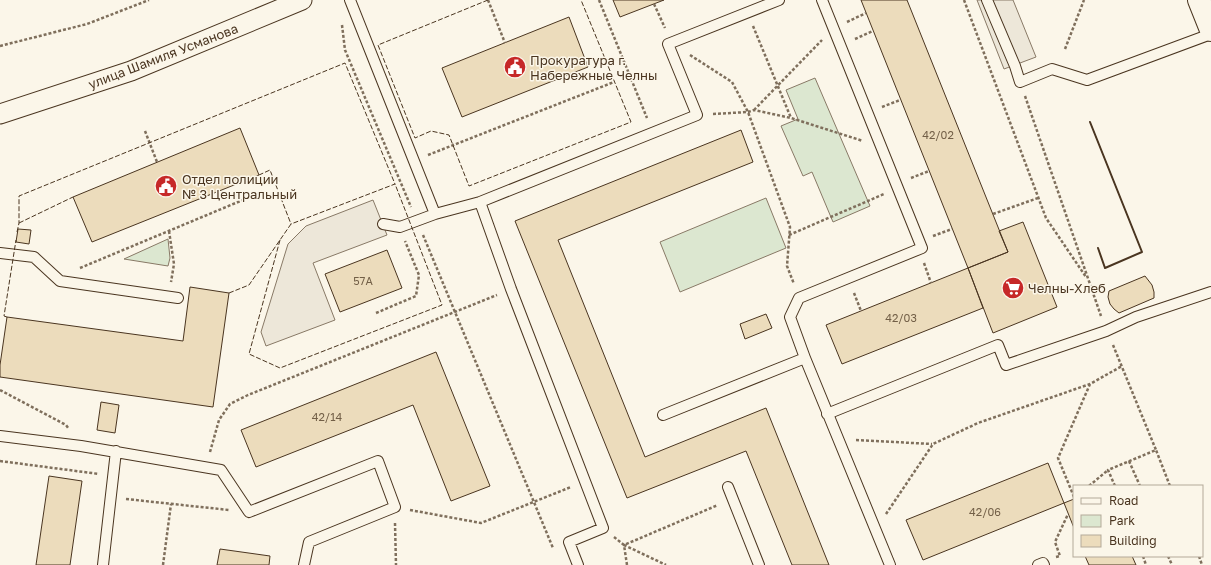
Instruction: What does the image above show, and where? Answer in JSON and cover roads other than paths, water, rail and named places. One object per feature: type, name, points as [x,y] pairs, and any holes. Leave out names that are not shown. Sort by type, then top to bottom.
[{"type":"main road","points":[[1199,0],[1211,30]]},
{"type":"street","name":"улица Шамиля Усманова","points":[[0,114],[131,71],[302,0]]},
{"type":"lane","points":[[350,0],[435,214]]},
{"type":"lane","points":[[383,224],[400,227],[435,214],[480,202],[696,115],[668,44],[779,0]]},
{"type":"lane","points":[[822,0],[898,188],[919,245],[799,298],[790,317],[804,358],[890,565]]},
{"type":"lane","points":[[987,0],[1015,66],[1020,82],[1052,70],[1087,80],[1211,34]]},
{"type":"lane","points":[[480,202],[511,289],[584,482],[603,528],[569,542],[578,565]]},
{"type":"lane","points":[[0,253],[34,257],[60,281],[173,297]]},
{"type":"lane","points":[[827,414],[998,345],[1006,365],[1106,330],[1136,317],[1211,292]]},
{"type":"lane","points":[[663,415],[804,358]]},
{"type":"lane","points":[[0,436],[116,451],[221,470],[249,512],[378,462],[395,507],[309,542],[304,565]]},
{"type":"lane","points":[[103,565],[116,451]]},
{"type":"lane","points":[[728,487],[759,565]]},
{"type":"place","name":"Прокуратура г. Набережные Челны","points":[[515,67]]},
{"type":"place","name":"Отдел полиции № 3 Центральный","points":[[166,186]]},
{"type":"place","name":"Челны-Хлеб","points":[[1013,288]]}]
